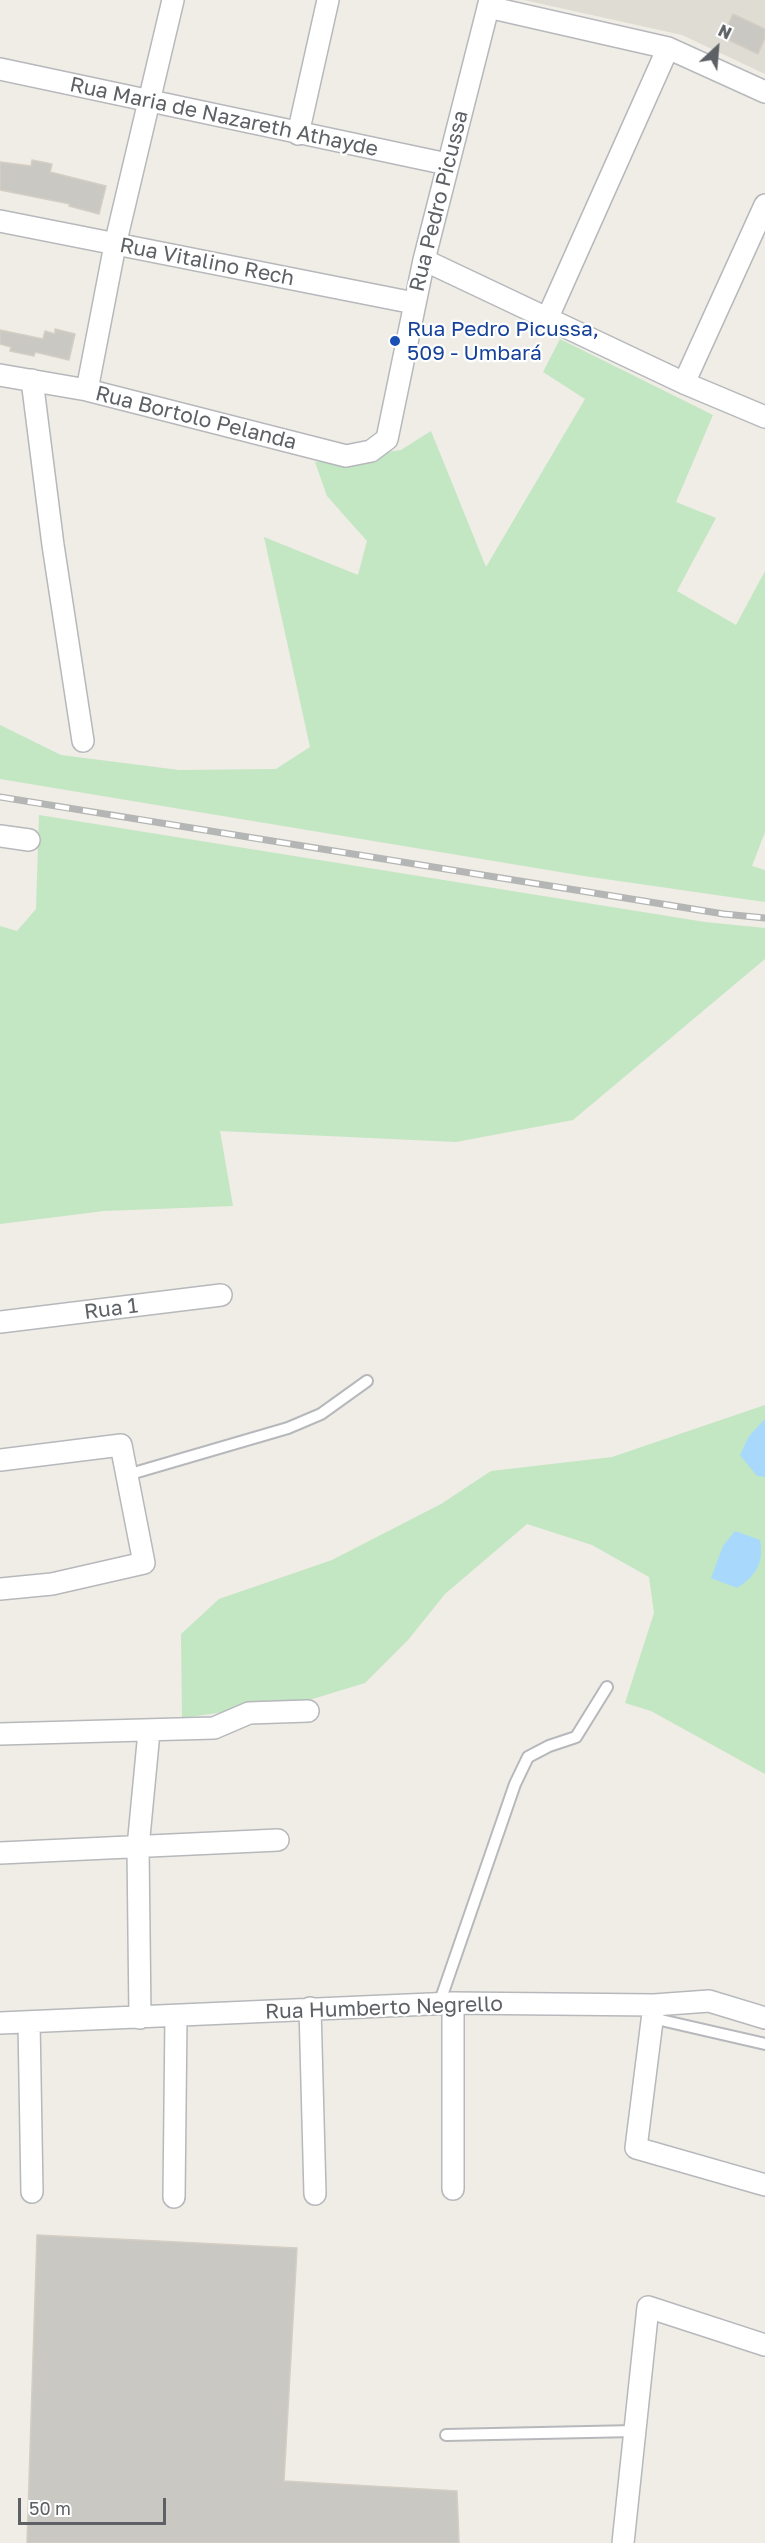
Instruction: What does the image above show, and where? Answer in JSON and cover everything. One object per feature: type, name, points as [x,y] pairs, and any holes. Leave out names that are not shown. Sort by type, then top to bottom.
[{"type":"street","points":[[87,390],[115,244],[173,0]]},
{"type":"street","points":[[298,134],[328,0]]},
{"type":"street","points":[[489,4],[668,48],[765,92]]},
{"type":"street","name":"Rua Pedro Picussa","points":[[387,439],[424,260],[489,4]]},
{"type":"street","points":[[547,319],[668,48]]},
{"type":"street","name":"Rua Maria de Nazareth Athayde","points":[[0,69],[447,164]]},
{"type":"street","points":[[684,383],[765,205]]},
{"type":"street","name":"Rua Vitalino Rech","points":[[0,221],[414,303]]},
{"type":"street","points":[[424,260],[684,383],[765,417]]},
{"type":"street","name":"Rua Bortolo Pelanda","points":[[0,375],[87,390],[346,456],[371,451],[387,439]]},
{"type":"street","points":[[32,380],[53,545],[83,741]]},
{"type":"street","points":[[0,836],[29,840]]},
{"type":"street","name":"Rua 1","points":[[0,1322],[221,1295]]},
{"type":"street","points":[[0,1460],[121,1445],[144,1563],[52,1584],[0,1589]]},
{"type":"street","points":[[0,1734],[214,1728],[249,1713],[308,1711]]},
{"type":"street","points":[[140,2018],[138,1847],[149,1731]]},
{"type":"street","points":[[0,1853],[278,1840]]},
{"type":"street","name":"Rua Humberto Negrello","points":[[0,2023],[446,2004],[653,2012],[709,2001],[765,2018]]},
{"type":"street","points":[[446,2004],[453,2189]]},
{"type":"street","points":[[310,2008],[315,2194]]},
{"type":"street","points":[[653,2012],[636,2148],[765,2185]]},
{"type":"street","points":[[174,2196],[176,2016]]},
{"type":"street","points":[[29,2022],[32,2192]]},
{"type":"street","points":[[623,2543],[648,2307],[765,2345]]},
{"type":"lane","points":[[127,1475],[288,1428],[321,1414],[366,1381]]},
{"type":"lane","points":[[446,2004],[515,1784],[528,1757],[549,1746],[576,1737],[607,1687]]},
{"type":"lane","name":"Rua Humberto Negrello","points":[[653,2012],[765,2044]]},
{"type":"lane","points":[[446,2435],[635,2430]]},
{"type":"shaded area","points":[[524,0],[765,0],[765,74],[682,35]]},
{"type":"green space","points":[[560,339],[713,415],[676,502],[716,518],[677,591],[736,625],[765,571],[765,832],[752,866],[765,870],[765,902],[584,876],[0,779],[0,725],[61,755],[179,770],[276,769],[310,747],[264,537],[358,575],[367,541],[327,496],[315,462],[401,450],[431,431],[486,567],[585,399],[543,372]]},
{"type":"green space","points":[[39,815],[705,922],[765,928],[765,959],[573,1120],[456,1142],[220,1131],[233,1206],[104,1211],[0,1224],[0,926],[17,931],[36,909]]},
{"type":"green space","points":[[765,1405],[765,1774],[651,1711],[625,1703],[654,1613],[649,1577],[592,1545],[527,1524],[445,1594],[408,1640],[365,1683],[309,1700],[182,1718],[181,1634],[219,1599],[332,1560],[441,1504],[491,1471],[612,1457]]},
{"type":"water","points":[[765,1419],[765,1477],[757,1476],[740,1455],[749,1436]]},
{"type":"water","points":[[735,1531],[760,1540],[761,1548],[761,1556],[754,1574],[737,1588],[711,1578],[723,1546]]},
{"type":"building","points":[[733,14],[765,29],[765,38],[758,54],[722,37]]},
{"type":"building","points":[[32,160],[52,164],[50,172],[106,186],[99,214],[69,206],[70,204],[0,190],[0,162],[31,166]]},
{"type":"building","points":[[55,329],[75,334],[69,360],[35,352],[34,356],[10,351],[11,347],[0,344],[0,330],[43,339],[45,331],[55,334]]},
{"type":"building","points":[[37,2235],[297,2248],[284,2481],[457,2491],[459,2543],[27,2543]]},
{"type":"railway","points":[[0,797],[724,914],[765,918]]},
{"type":"place","name":"Rua Pedro Picussa, 509 - Umbará","points":[[395,341]]}]
